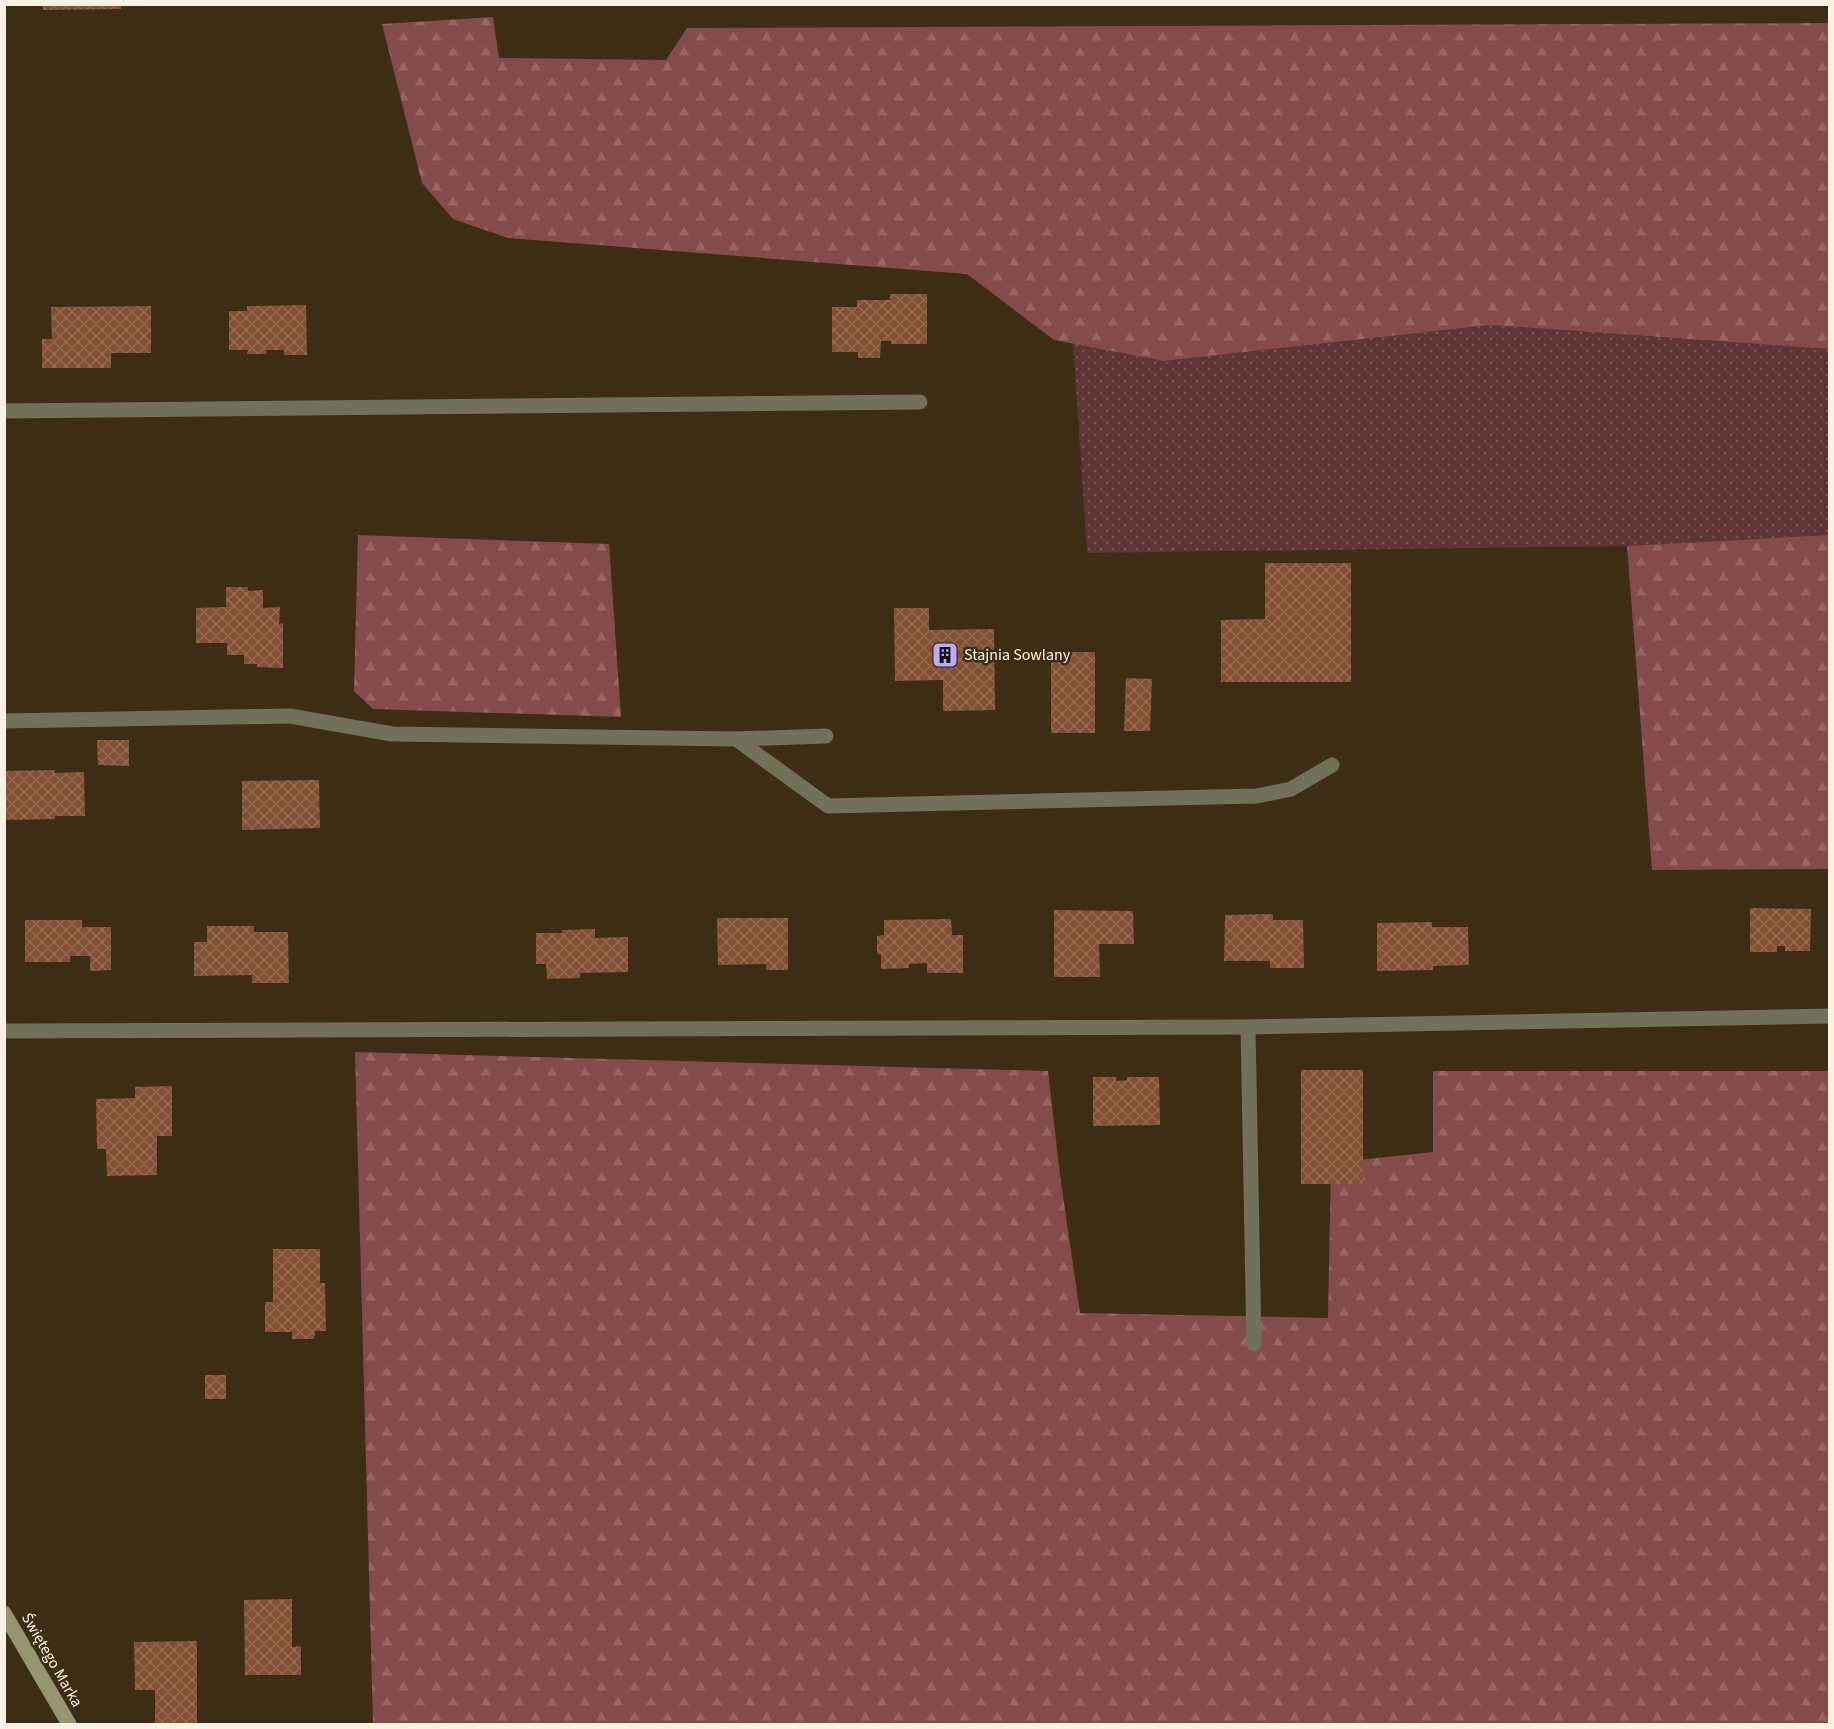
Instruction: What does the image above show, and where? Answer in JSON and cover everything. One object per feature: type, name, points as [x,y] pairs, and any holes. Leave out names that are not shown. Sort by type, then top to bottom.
[{"type":"street","points":[[4,411],[920,402]]},
{"type":"street","points":[[4,721],[290,717],[392,735],[736,739],[826,736]]},
{"type":"street","points":[[736,739],[828,806],[1257,796],[1291,789],[1332,765]]},
{"type":"street","points":[[4,1031],[1248,1027],[1830,1016]]},
{"type":"street","points":[[1248,1027],[1254,1344]]},
{"type":"street","name":"Świętego Marka","points":[[4,1613],[69,1725]]},
{"type":"shaded area","points":[[1491,325],[1829,349],[1829,535],[1627,546],[1087,553],[1073,343],[1164,361]]},
{"type":"green space","points":[[493,17],[499,58],[666,60],[687,28],[1829,23],[1829,349],[1491,325],[1164,361],[1054,340],[967,274],[508,238],[453,219],[422,183],[382,24]]},
{"type":"green space","points":[[358,535],[609,544],[621,717],[373,709],[354,691]]},
{"type":"green space","points":[[1829,535],[1829,869],[1652,870],[1627,546]]},
{"type":"green space","points":[[355,1052],[1048,1071],[1080,1313],[1328,1318],[1331,1163],[1433,1152],[1433,1071],[1829,1071],[1829,1724],[373,1724]]},
{"type":"building","points":[[43,4],[121,4],[121,9],[43,10]]},
{"type":"building","points":[[890,294],[927,294],[927,344],[891,344],[891,341],[881,341],[880,358],[858,358],[858,352],[832,352],[832,307],[857,307],[857,300],[890,300]]},
{"type":"building","points":[[306,305],[307,355],[284,355],[284,350],[266,350],[267,354],[247,354],[248,350],[229,350],[229,311],[247,311],[247,306]]},
{"type":"building","points":[[151,306],[151,353],[111,353],[111,368],[42,368],[42,339],[52,339],[51,307]]},
{"type":"building","points":[[1265,563],[1351,563],[1351,682],[1221,682],[1221,620],[1265,619]]},
{"type":"building","points":[[226,587],[248,587],[248,591],[263,590],[263,608],[280,607],[279,624],[283,623],[283,668],[244,664],[244,655],[227,655],[227,643],[196,643],[196,608],[226,607]]},
{"type":"building","name":"Stajnia Sowlany","points":[[894,608],[929,608],[929,630],[994,629],[995,710],[943,711],[943,680],[895,681]]},
{"type":"building","points":[[1051,652],[1095,652],[1095,733],[1051,733]]},
{"type":"building","points":[[1126,678],[1152,679],[1150,731],[1124,731]]},
{"type":"building","points":[[97,740],[129,740],[129,766],[98,765]]},
{"type":"building","points":[[55,770],[55,773],[84,772],[85,816],[4,820],[4,771]]},
{"type":"building","points":[[319,780],[320,828],[242,830],[242,781]]},
{"type":"building","points":[[1750,908],[1811,909],[1810,951],[1785,951],[1785,946],[1777,946],[1777,952],[1750,952]]},
{"type":"building","points":[[1054,910],[1133,911],[1134,944],[1099,944],[1100,977],[1054,977]]},
{"type":"building","points":[[1273,914],[1273,920],[1303,920],[1304,968],[1270,968],[1270,961],[1224,961],[1225,915]]},
{"type":"building","points":[[717,918],[788,918],[788,970],[766,970],[766,964],[718,965]]},
{"type":"building","points":[[951,919],[952,935],[963,935],[963,973],[927,973],[927,963],[909,964],[909,968],[881,969],[881,954],[877,954],[877,936],[884,935],[884,920]]},
{"type":"building","points":[[25,920],[82,920],[82,927],[111,927],[111,970],[90,971],[90,956],[70,956],[70,962],[25,962]]},
{"type":"building","points":[[1432,922],[1432,927],[1468,927],[1469,965],[1433,966],[1433,970],[1377,971],[1377,923]]},
{"type":"building","points":[[207,926],[254,926],[254,932],[288,932],[289,983],[252,983],[252,975],[194,976],[194,942],[207,942]]},
{"type":"building","points":[[595,929],[595,938],[628,937],[628,972],[580,973],[580,978],[547,979],[546,964],[536,964],[536,933]]},
{"type":"building","points":[[1301,1070],[1363,1070],[1363,1184],[1301,1184]]},
{"type":"building","points":[[1093,1077],[1116,1077],[1116,1081],[1127,1080],[1127,1077],[1159,1077],[1160,1125],[1093,1126]]},
{"type":"building","points":[[172,1086],[172,1136],[157,1136],[157,1175],[107,1176],[106,1149],[97,1149],[96,1099],[135,1098],[135,1087]]},
{"type":"building","points":[[273,1249],[320,1249],[320,1283],[325,1283],[326,1331],[315,1331],[314,1339],[292,1339],[292,1332],[265,1332],[265,1302],[273,1302]]},
{"type":"building","points":[[205,1375],[226,1375],[226,1399],[205,1399]]},
{"type":"building","points":[[292,1599],[292,1647],[301,1646],[301,1675],[245,1675],[244,1600]]},
{"type":"building","points":[[197,1641],[197,1724],[155,1724],[155,1690],[135,1690],[134,1642]]},
{"type":"place","name":"Stajnia Sowlany","points":[[945,655]]}]
